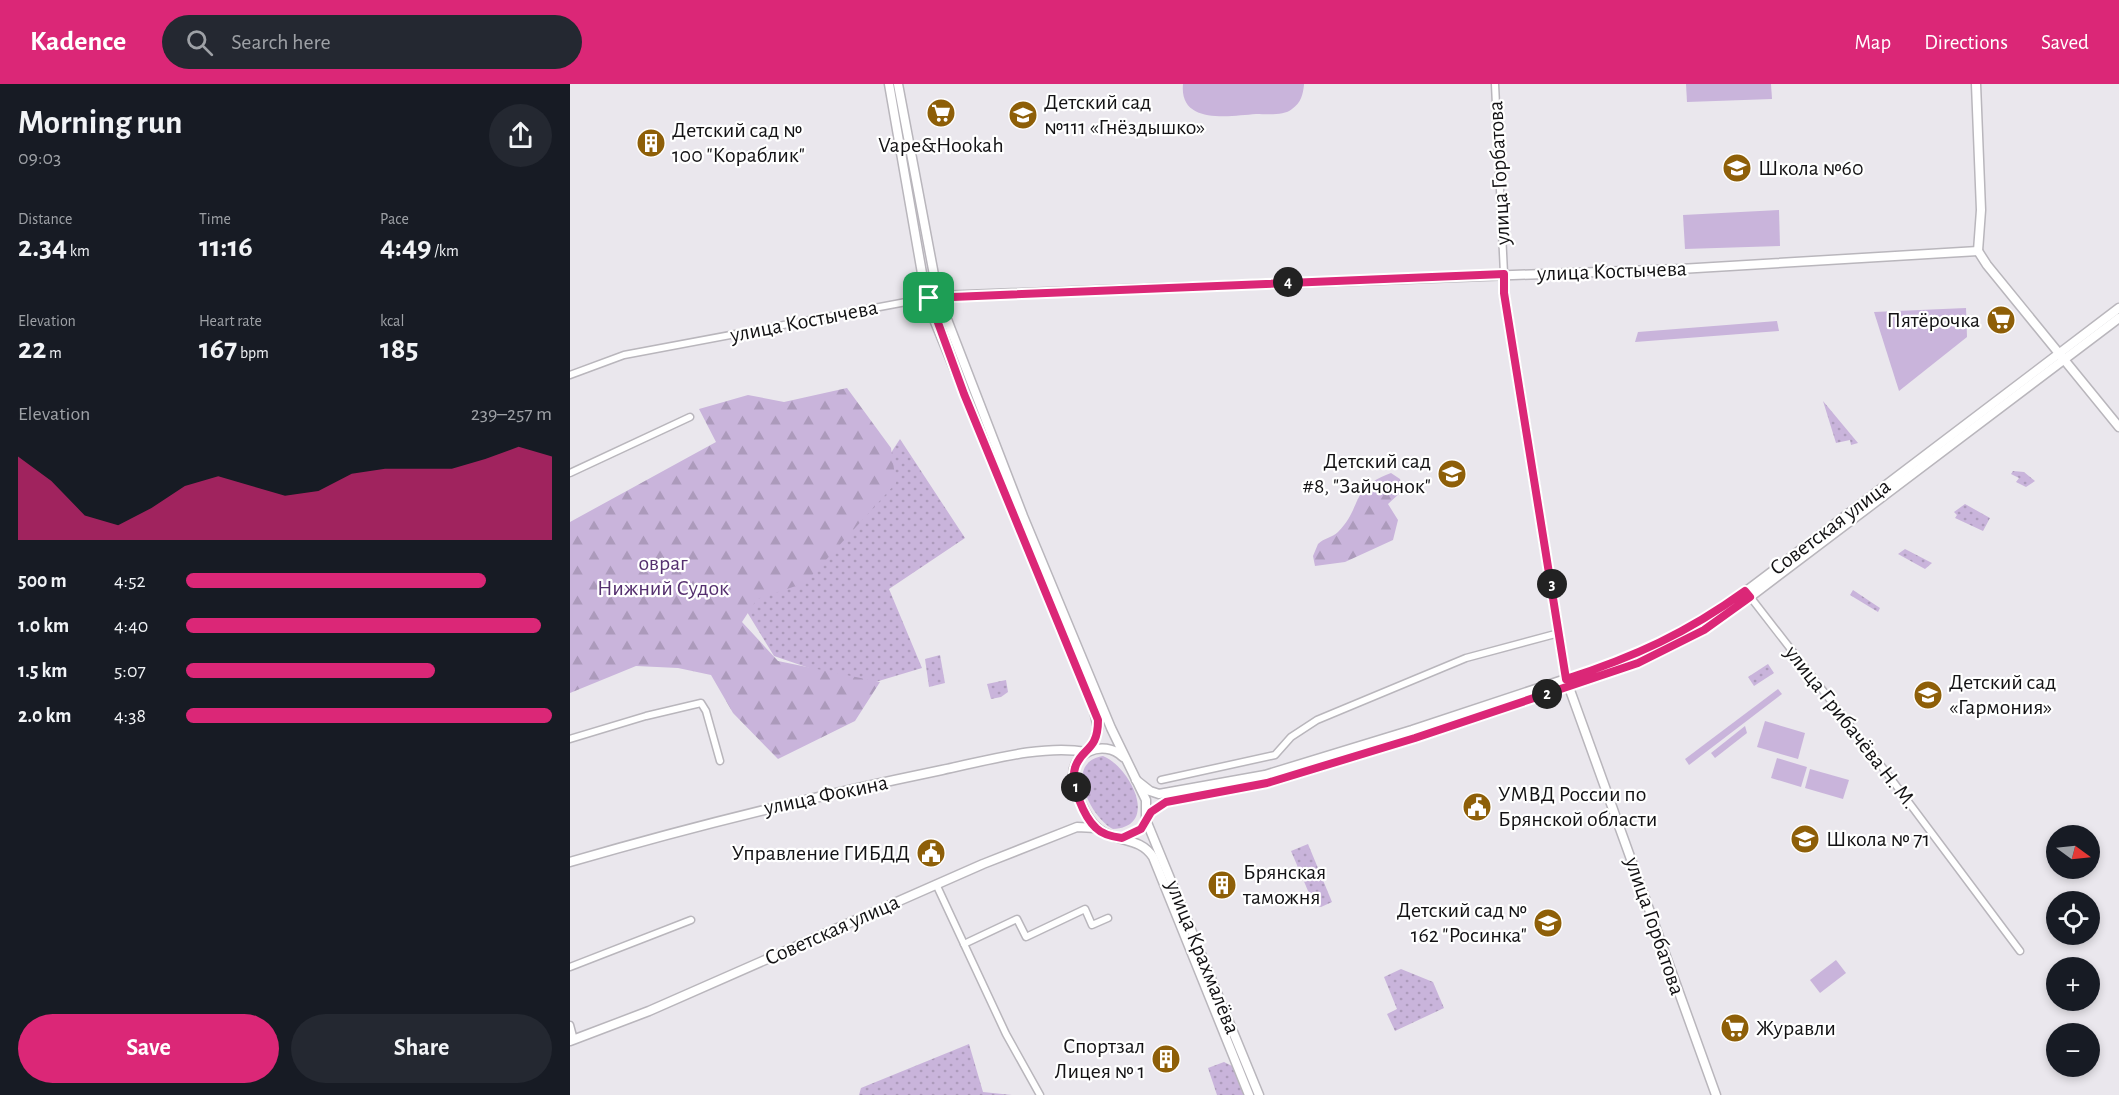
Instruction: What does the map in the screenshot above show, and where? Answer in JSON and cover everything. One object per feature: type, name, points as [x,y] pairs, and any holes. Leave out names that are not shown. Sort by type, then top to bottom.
[{"type":"main road","points":[[889,84],[929,298],[964,394],[1093,706],[1098,728],[1089,751],[1077,763],[1073,778],[1086,811],[1096,828],[1146,847],[1153,857],[1249,1095]]},
{"type":"main road","points":[[898,84],[938,296],[1023,516],[1125,760],[1146,800],[1146,820],[1141,829],[1122,838]]},
{"type":"main road","points":[[1976,84],[1982,210],[1978,250],[2119,428]]},
{"type":"main road","name":"улица Костычева","points":[[938,296],[1716,267],[1978,250]]},
{"type":"main road","name":"улица Горбатова","points":[[1504,274],[1504,293],[1568,683],[1716,1095]]},
{"type":"main road","name":"Советская улица","points":[[1146,820],[1156,807],[1166,802],[1267,783],[1568,683],[1664,643],[1748,594],[2061,356],[2119,308]]},
{"type":"main road","name":"Советская улица","points":[[2061,356],[2119,318]]},
{"type":"main road","name":"Советская улица","points":[[1136,780],[1150,791],[1159,794],[1244,780],[1344,752],[1568,683]]},
{"type":"main road","points":[[1089,751],[1109,748],[1125,760]]},
{"type":"main road","name":"улица Фокина","points":[[570,862],[803,799],[1016,755],[1065,750],[1089,751]]},
{"type":"main road","name":"улица Крахмалёва","points":[[1146,820],[1259,1095]]},
{"type":"main road","name":"Советская улица","points":[[572,1041],[650,1011],[936,884],[1077,827],[1096,828]]},
{"type":"street","name":"улица Горбатова","points":[[1495,84],[1504,274]]},
{"type":"street","name":"улица Костычева","points":[[570,375],[624,355],[938,296]]},
{"type":"street","points":[[570,473],[690,417]]},
{"type":"street","name":"улица Грибачёва Н. М.","points":[[1748,594],[1887,772],[2020,951]]},
{"type":"street","points":[[1161,780],[1275,755],[1291,737],[1317,720],[1466,658],[1559,633]]},
{"type":"street","points":[[570,739],[646,716],[701,704],[706,711],[720,761]]},
{"type":"street","points":[[936,884],[1006,1034],[1040,1095]]},
{"type":"street","points":[[964,944],[1017,919],[1026,937],[1085,909],[1092,925],[1108,918]]},
{"type":"street","points":[[570,967],[691,920]]},
{"type":"street","points":[[570,1025],[572,1041]]},
{"type":"green space","points":[[1183,84],[1304,85],[1302,95],[1295,107],[1285,113],[1220,116],[1197,112],[1189,106],[1184,97]]},
{"type":"green space","points":[[1686,84],[1771,84],[1772,99],[1687,102]]},
{"type":"green space","points":[[1779,210],[1780,246],[1685,249],[1683,215]]},
{"type":"green space","points":[[1966,308],[1967,337],[1899,391],[1874,312]]},
{"type":"green space","points":[[1777,321],[1779,331],[1635,342],[1638,332]]},
{"type":"green space","name":"овраг Нижний Судок","points":[[847,388],[891,448],[896,483],[805,583],[757,599],[742,622],[778,661],[880,682],[855,721],[778,759],[733,713],[711,675],[678,668],[636,666],[570,693],[570,522],[716,442],[699,409],[748,395],[784,402]]},
{"type":"green space","points":[[1823,401],[1858,443],[1851,445],[1850,440],[1836,443]]},
{"type":"green space","points":[[900,439],[965,538],[889,589],[922,668],[862,686],[774,656],[733,589],[853,511]]},
{"type":"green space","points":[[2013,471],[2024,472],[2035,481],[2026,487],[2016,482],[2019,478],[2011,474]]},
{"type":"green space","points":[[1391,473],[1400,479],[1402,491],[1388,504],[1398,520],[1393,540],[1345,562],[1315,566],[1313,556],[1318,544],[1338,532],[1346,523],[1362,492],[1369,485]]},
{"type":"green space","points":[[1965,504],[1990,518],[1983,531],[1955,518],[1957,515],[1954,512]]},
{"type":"green space","points":[[1905,549],[1932,563],[1925,569],[1898,554]]},
{"type":"green space","points":[[1853,590],[1880,608],[1878,612],[1850,595]]},
{"type":"green space","points":[[940,655],[945,683],[929,687],[925,659]]},
{"type":"green space","points":[[1768,664],[1774,673],[1754,686],[1748,677]]},
{"type":"green space","points":[[1006,680],[1008,692],[1001,697],[991,699],[987,684]]},
{"type":"green space","points":[[1778,689],[1782,694],[1689,765],[1685,759]]},
{"type":"green space","points":[[1765,721],[1805,733],[1798,759],[1757,747]]},
{"type":"green space","points":[[1745,726],[1747,733],[1715,758],[1711,753]]},
{"type":"green space","points":[[1103,756],[1122,771],[1136,795],[1138,807],[1135,818],[1127,825],[1113,829],[1105,824],[1090,804],[1082,780],[1084,769],[1091,761]]},
{"type":"green space","points":[[1777,758],[1807,767],[1801,787],[1771,778]]},
{"type":"green space","points":[[1810,769],[1849,780],[1843,799],[1805,788]]},
{"type":"green space","points":[[1308,844],[1332,902],[1321,907],[1314,905],[1291,851]]},
{"type":"green space","points":[[1836,960],[1846,973],[1820,993],[1810,980]]},
{"type":"green space","points":[[1401,969],[1433,982],[1444,1008],[1395,1031],[1387,1014],[1397,1009],[1384,977]]},
{"type":"green space","points":[[969,1044],[983,1092],[1012,1095],[859,1095],[861,1088]]},
{"type":"green space","points":[[1224,1062],[1234,1067],[1246,1095],[1217,1095],[1208,1068]]},
{"type":"place","name":"Vape&Hookah","points":[[941,113]]},
{"type":"place","name":"Детский сад №111 «Гнёздышко»","points":[[1023,115]]},
{"type":"place","name":"Детский сад № 100 \"Кораблик\"","points":[[651,143]]},
{"type":"place","name":"Школа №60","points":[[1737,168]]},
{"type":"place","name":"Пятёрочка","points":[[2001,320]]},
{"type":"place","name":"Детский сад #8, \"Зайчонок\"","points":[[1452,474]]},
{"type":"place","name":"Детский сад «Гармония»","points":[[1928,695]]},
{"type":"place","name":"УМВД России по Брянской области","points":[[1477,807]]},
{"type":"place","name":"Школа № 71","points":[[1805,839]]},
{"type":"place","name":"Управление ГИБДД","points":[[931,853]]},
{"type":"place","name":"Брянская таможня","points":[[1222,885]]},
{"type":"place","name":"Детский сад № 162 \"Росинка\"","points":[[1548,923]]},
{"type":"place","name":"Журавли","points":[[1735,1028]]},
{"type":"place","name":"Спортзал Лицея № 1","points":[[1166,1059]]},
{"type":"route","points":[[1504,274],[1504,293],[1548,552],[1566,679],[1664,643],[1701,623],[1745,591],[1750,597],[1704,630],[1638,663],[1415,738],[1267,783],[1166,802],[1156,807],[1141,829],[1131,836],[1113,837],[1096,828],[1086,811],[1073,778],[1081,756],[1092,749],[1098,720],[935,322],[929,298],[1504,274]]}]
